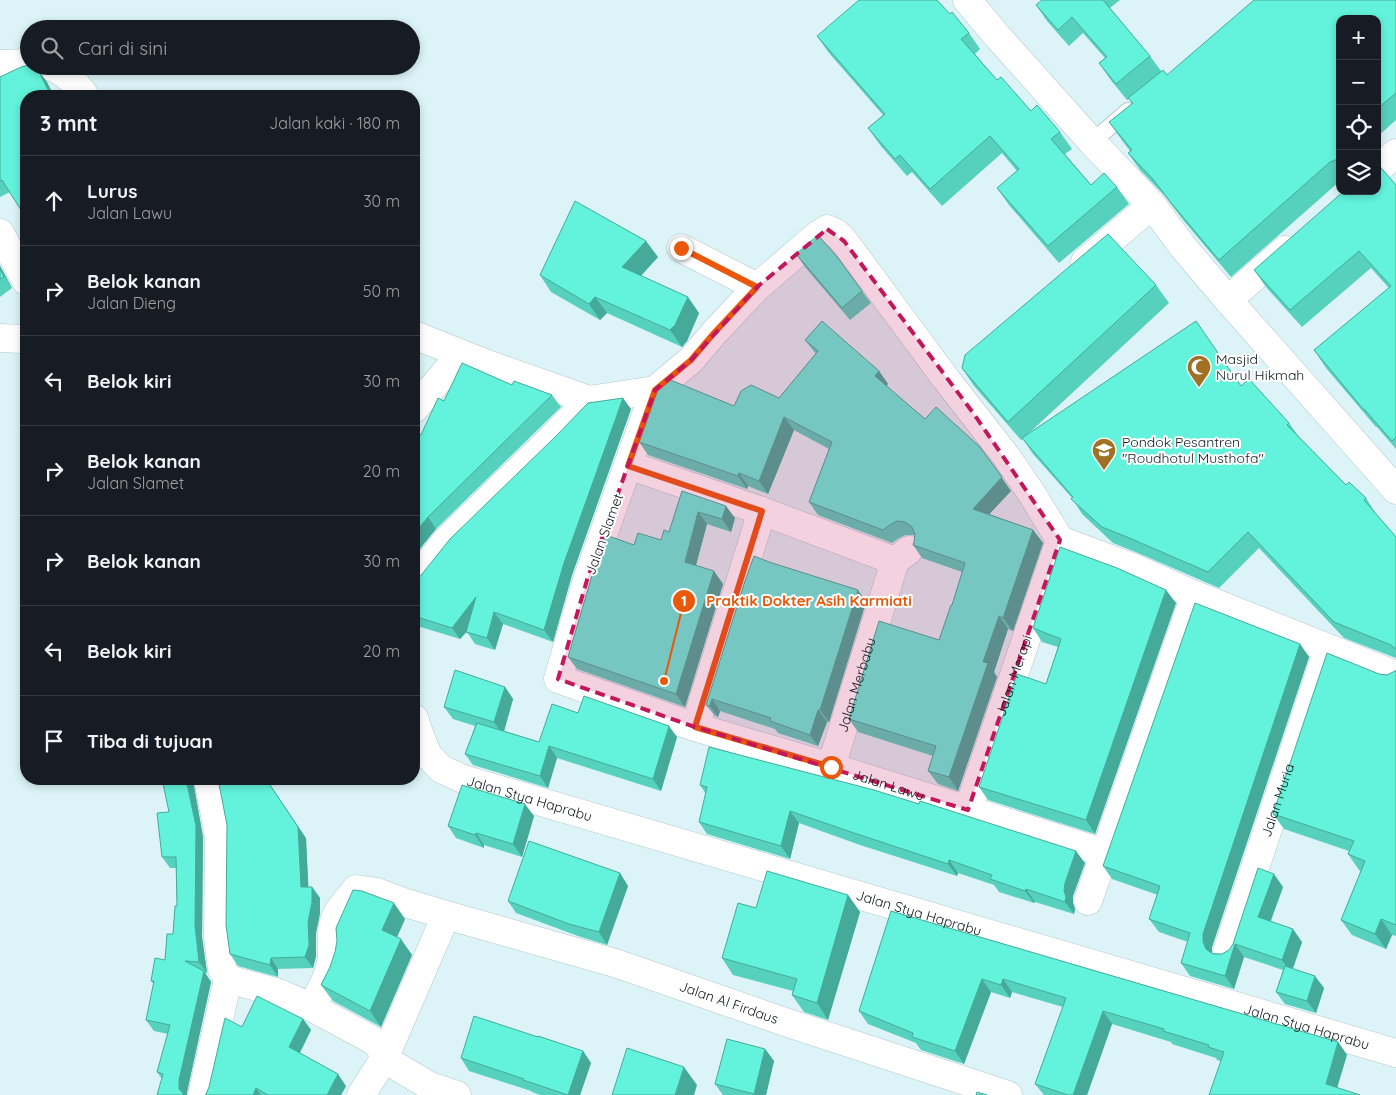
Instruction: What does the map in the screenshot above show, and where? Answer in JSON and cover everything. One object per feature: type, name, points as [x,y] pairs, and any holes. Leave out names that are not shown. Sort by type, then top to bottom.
[{"type":"street","points":[[967,0],[1092,142],[1152,205],[1183,247],[1228,300],[1396,490]]},
{"type":"street","points":[[0,64],[20,63]]},
{"type":"street","points":[[67,75],[81,90]]},
{"type":"street","points":[[1068,276],[1152,205]]},
{"type":"street","points":[[420,338],[589,400],[655,390],[691,360],[757,287],[827,229],[836,233],[954,372],[1060,540],[1132,567],[1195,595],[1396,675]]},
{"type":"street","points":[[0,233],[20,270]]},
{"type":"street","points":[[1228,300],[1301,236]]},
{"type":"street","points":[[681,248],[757,287]]},
{"type":"street","points":[[0,338],[20,339]]},
{"type":"street","points":[[420,402],[461,354]]},
{"type":"street","name":"Jalan Slamet","points":[[558,679],[587,580],[655,390]]},
{"type":"street","points":[[420,574],[447,540],[589,400]]},
{"type":"street","points":[[628,466],[762,511],[695,727]]},
{"type":"street","name":"Jalan Merbabu","points":[[762,511],[902,555],[831,767]]},
{"type":"street","name":"Jalan Merapi","points":[[968,810],[1060,540]]},
{"type":"street","points":[[1088,901],[1195,595]]},
{"type":"street","name":"Jalan Muria","points":[[1227,952],[1328,649]]},
{"type":"street","name":"Jalan Lawu","points":[[558,679],[695,727],[831,767],[1105,853]]},
{"type":"street","points":[[420,735],[428,761]]},
{"type":"street","name":"Jalan Stya Haprabu","points":[[428,761],[463,779],[1396,1053]]},
{"type":"street","points":[[202,1095],[228,979],[222,969],[218,937],[219,836],[209,785]]},
{"type":"street","name":"Jalan Al Firdaus","points":[[311,1007],[327,976],[332,957],[331,940],[338,910],[356,890],[376,892],[446,916],[615,963],[788,1023],[1008,1095]]},
{"type":"street","points":[[361,1095],[384,1059],[446,916]]},
{"type":"street","points":[[228,979],[279,993],[311,1007],[376,1042],[384,1059],[430,1086],[457,1095]]},
{"type":"lane","points":[[1092,142],[1143,99]]},
{"type":"highlighted area","points":[[827,229],[844,241],[974,414],[1060,540],[968,810],[695,727],[558,679],[587,580],[655,390],[691,360],[757,287]]},
{"type":"building","points":[[859,0],[937,0],[950,14],[952,12],[969,33],[961,39],[997,80],[1001,77],[1031,111],[1037,105],[1060,132],[1051,139],[1091,185],[1104,173],[1117,187],[1048,246],[997,188],[1019,169],[990,136],[930,189],[900,155],[895,159],[868,128],[885,114],[817,36]]},
{"type":"building","points":[[1042,0],[1103,0],[1150,56],[1116,84],[1099,63],[1107,57],[1072,17],[1058,30],[1036,5]]},
{"type":"building","points":[[1254,0],[1396,0],[1396,93],[1381,106],[1381,15],[1336,15],[1336,160],[1330,162],[1219,260],[1152,178],[1128,153],[1132,150],[1109,122],[1133,103],[1128,98],[1163,70],[1167,75]]},
{"type":"building","points":[[20,67],[20,75],[40,75],[48,90],[20,90],[20,208],[2,180],[0,181],[0,77]]},
{"type":"building","points":[[1381,168],[1396,185],[1396,437],[1392,441],[1314,350],[1391,286],[1359,251],[1290,310],[1254,270],[1339,195],[1381,195]]},
{"type":"building","points":[[575,201],[646,241],[622,267],[688,297],[675,325],[670,330],[595,297],[589,304],[540,275]]},
{"type":"building","points":[[1108,234],[1156,285],[1008,422],[962,368],[965,355]]},
{"type":"building","points":[[818,235],[838,258],[862,291],[842,308],[796,254]]},
{"type":"building","points":[[0,269],[4,277],[0,279]]},
{"type":"building","points":[[822,321],[879,371],[875,376],[925,419],[936,407],[979,446],[1002,477],[973,509],[1033,530],[1003,618],[999,616],[983,662],[988,663],[949,777],[928,771],[936,746],[849,719],[879,621],[939,640],[965,563],[913,545],[915,534],[912,527],[905,522],[897,521],[883,530],[809,502],[832,442],[784,417],[759,481],[739,473],[738,476],[639,442],[659,386],[668,379],[734,406],[741,391],[751,385],[779,398],[818,351],[805,340]]},
{"type":"building","points":[[1196,321],[1241,386],[1249,379],[1289,423],[1287,425],[1346,485],[1349,482],[1366,498],[1364,500],[1396,537],[1396,649],[1391,645],[1334,622],[1248,532],[1208,572],[1102,527],[1071,499],[1073,497],[1022,438]]},
{"type":"building","points":[[462,363],[512,385],[514,381],[552,395],[420,527],[420,435],[438,398],[444,401]]},
{"type":"building","points":[[623,398],[564,563],[544,630],[494,612],[487,638],[466,632],[476,597],[452,628],[420,618],[420,576],[450,539],[588,403]]},
{"type":"building","points":[[682,491],[726,506],[722,519],[698,512],[685,562],[714,571],[676,694],[568,657],[606,535],[634,545],[638,533],[661,540],[664,530],[669,532]]},
{"type":"building","points":[[1060,547],[1117,568],[1166,590],[1086,820],[979,787],[1017,674],[1046,684],[1061,639],[1033,628]]},
{"type":"building","points":[[754,556],[858,590],[820,710],[818,710],[810,735],[770,721],[771,718],[712,699],[710,706],[706,705]]},
{"type":"building","points":[[1195,603],[1300,644],[1203,934],[1203,942],[1206,949],[1213,954],[1222,954],[1229,950],[1233,944],[1258,868],[1274,874],[1258,917],[1293,929],[1282,960],[1235,944],[1225,976],[1181,963],[1190,933],[1149,919],[1160,886],[1103,866]]},
{"type":"building","points":[[1327,653],[1379,674],[1387,675],[1396,670],[1396,925],[1381,919],[1375,934],[1341,920],[1365,861],[1348,854],[1354,841],[1273,814]]},
{"type":"building","points":[[455,670],[505,687],[494,722],[444,707]]},
{"type":"building","points":[[584,696],[669,726],[653,779],[549,746],[540,776],[465,754],[477,723],[539,742],[552,704],[578,713]]},
{"type":"building","points":[[709,747],[874,790],[919,804],[920,801],[1076,851],[1065,883],[1065,902],[990,879],[992,875],[949,860],[948,864],[790,811],[781,846],[699,822],[707,787],[700,785]]},
{"type":"building","points":[[163,785],[187,785],[196,826],[195,926],[199,962],[185,961],[204,971],[179,1080],[179,1089],[184,1095],[157,1095],[163,1074],[157,1072],[170,1025],[146,1020],[154,981],[151,981],[155,958],[165,960],[167,934],[173,934],[175,906],[177,906],[176,857],[162,857],[157,813],[169,812]]},
{"type":"building","points":[[219,785],[270,785],[298,827],[301,887],[312,887],[312,902],[308,922],[309,945],[305,957],[271,958],[270,965],[230,954],[226,925],[227,825]]},
{"type":"building","points":[[462,785],[525,804],[513,844],[448,826]]},
{"type":"building","points":[[529,841],[620,873],[599,932],[569,924],[508,901]]},
{"type":"building","points":[[767,871],[848,895],[817,1003],[792,995],[797,979],[722,958],[738,903],[756,908]]},
{"type":"building","points":[[353,890],[362,891],[394,903],[382,930],[401,939],[370,1011],[321,985],[335,952],[337,941],[336,928]]},
{"type":"building","points":[[891,911],[1338,1042],[1326,1084],[1360,1095],[1209,1095],[1224,1052],[1208,1047],[1209,1045],[1163,1031],[1164,1029],[1103,1011],[1073,1095],[1068,1095],[1035,1084],[1066,998],[1003,979],[1001,985],[982,979],[955,1051],[912,1037],[913,1033],[859,1011]]},
{"type":"building","points":[[1285,966],[1315,976],[1307,1001],[1276,992]]},
{"type":"building","points":[[257,996],[303,1019],[289,1047],[338,1074],[327,1095],[268,1095],[256,1088],[253,1095],[205,1095],[209,1087],[225,1018],[242,1027]]},
{"type":"building","points":[[474,1016],[583,1051],[568,1095],[461,1058]]},
{"type":"building","points":[[727,1039],[765,1049],[754,1094],[715,1084]]},
{"type":"building","points":[[627,1048],[684,1067],[675,1095],[612,1095]]},
{"type":"building","points":[[977,1092],[987,1095],[976,1095]]},
{"type":"place","name":"Masjid Nurul Hikmah","points":[[1199,388]]},
{"type":"place","name":"Pondok Pesantren \"Roudhotul Musthofa\"","points":[[1104,471]]},
{"type":"place","name":"Praktik Dokter Asih Karmiati","points":[[664,681]]},
{"type":"route","points":[[681,248],[757,287],[691,360],[655,390],[628,466],[762,511],[695,727],[831,767]]}]
